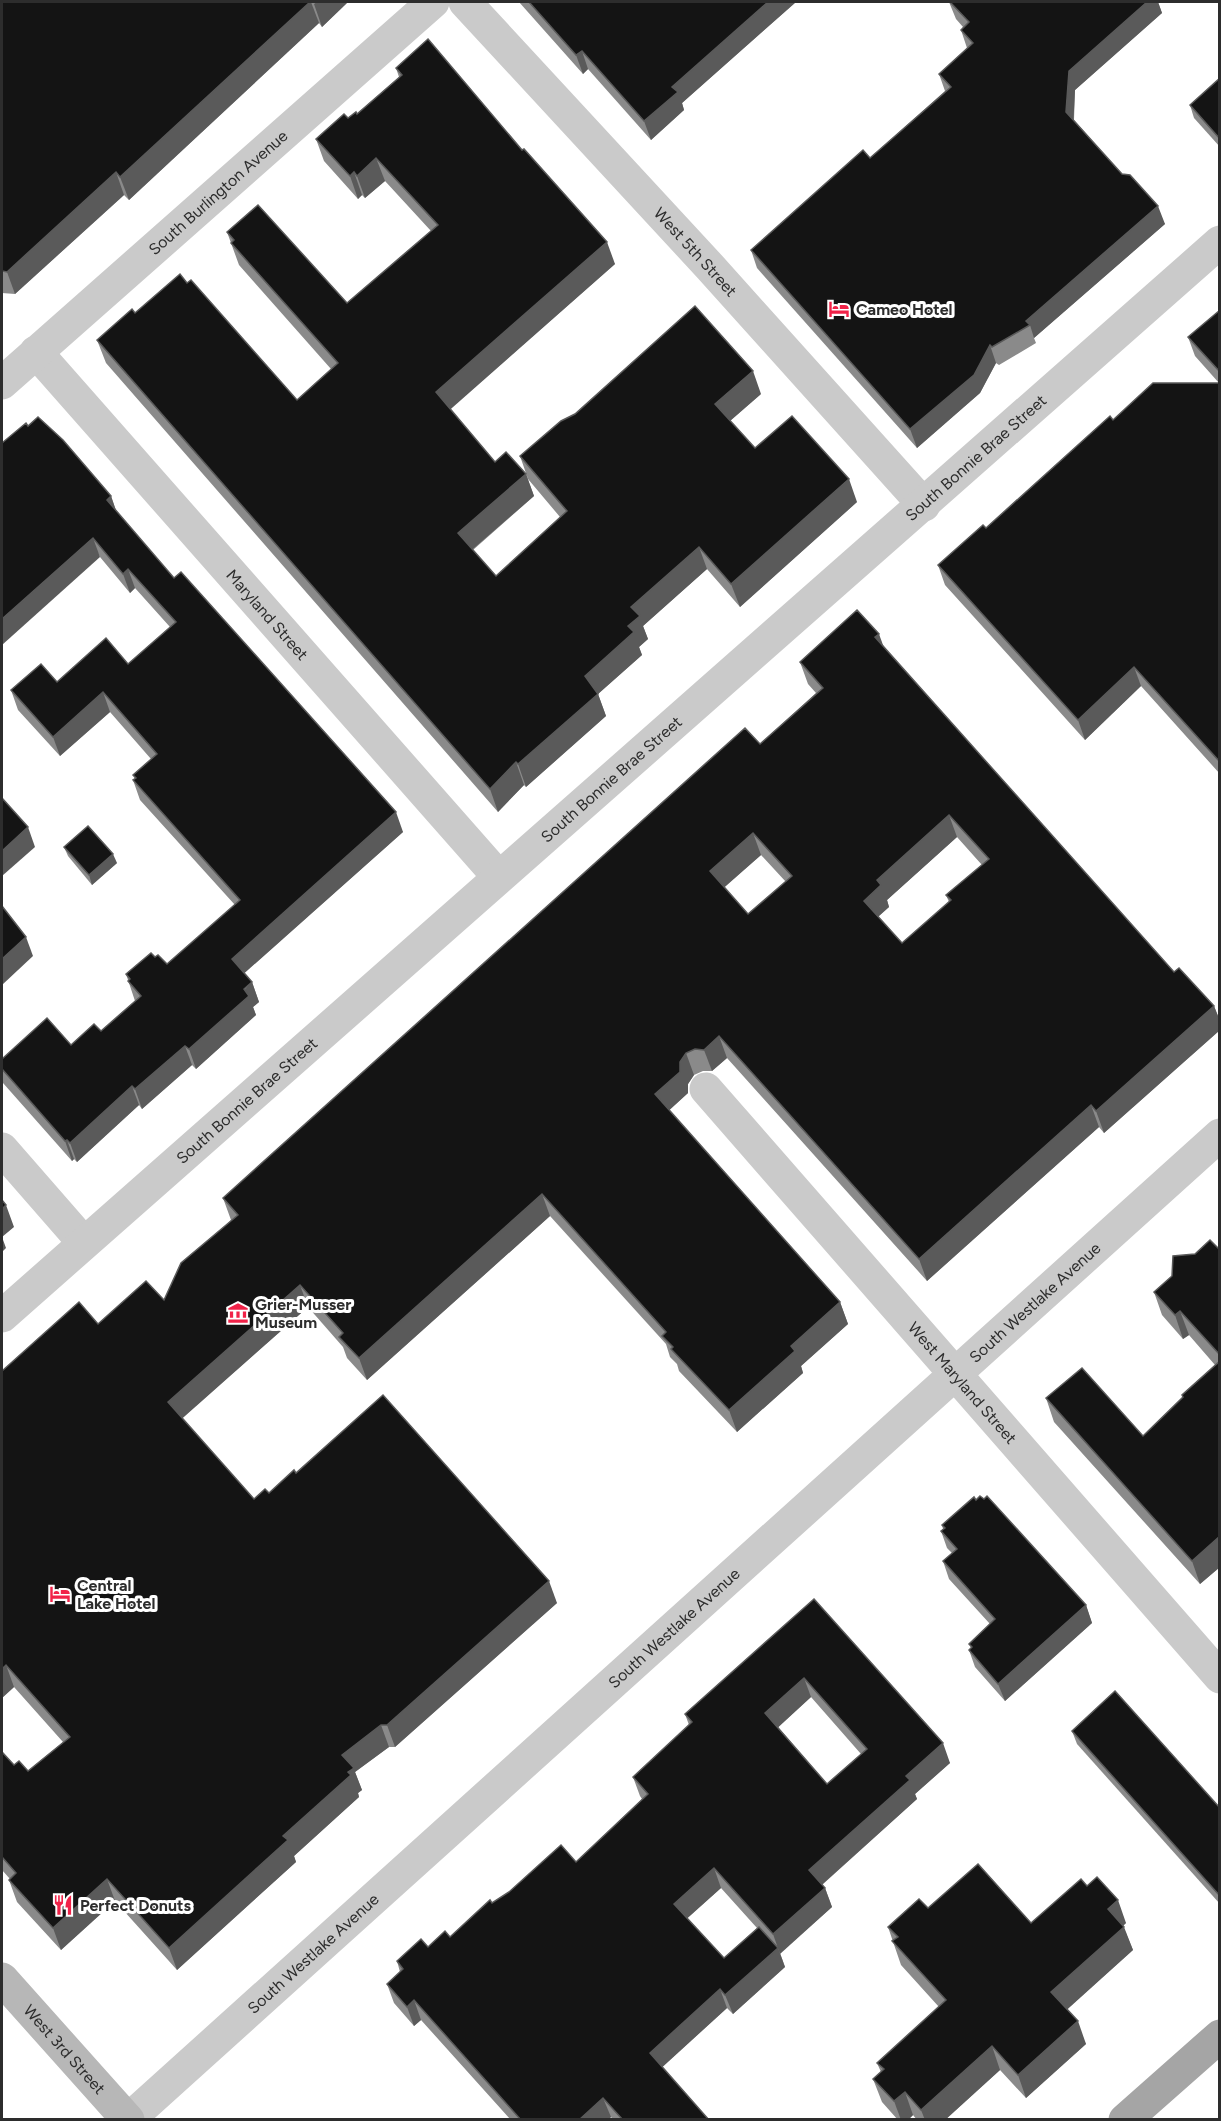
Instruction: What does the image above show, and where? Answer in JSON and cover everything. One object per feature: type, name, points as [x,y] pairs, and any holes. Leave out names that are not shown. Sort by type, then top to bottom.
[{"type":"main road","name":"West 3rd Street","points":[[2,1979],[128,2120]]},
{"type":"main road","points":[[1125,2120],[1220,2036]]},
{"type":"street","name":"South Burlington Avenue","points":[[2,383],[433,2]]},
{"type":"street","name":"West 5th Street","points":[[465,2],[710,267],[924,505]]},
{"type":"street","name":"South Bonnie Brae Street","points":[[2,1316],[318,1039],[498,876],[924,505],[1220,242]]},
{"type":"street","name":"Maryland Street","points":[[36,352],[498,876]]},
{"type":"street","name":"West Maryland Street","points":[[706,1089],[1220,1677]]},
{"type":"street","name":"South Westlake Avenue","points":[[128,2120],[1220,1135]]},
{"type":"street","points":[[2,1149],[84,1243]]},
{"type":"building","points":[[2,2],[310,2],[120,177],[116,172],[7,272],[2,271]]},
{"type":"building","points":[[529,2],[768,2],[672,87],[678,92],[644,121],[582,51],[576,55]]},
{"type":"building","points":[[950,2],[1147,2],[1069,71],[1066,112],[1122,174],[1130,175],[1158,206],[1026,321],[1030,325],[992,347],[990,345],[974,375],[910,429],[751,250],[863,150],[870,158],[951,87],[939,74],[973,43],[961,30],[969,22]]},
{"type":"building","points":[[428,39],[522,150],[524,149],[607,242],[436,392],[495,462],[506,452],[526,474],[458,533],[496,576],[567,511],[520,456],[561,421],[575,414],[695,306],[753,371],[715,404],[755,448],[792,416],[849,479],[731,584],[699,547],[631,607],[640,616],[628,626],[634,632],[585,676],[598,694],[518,764],[516,762],[490,789],[97,340],[132,309],[135,313],[180,274],[187,283],[191,280],[297,400],[338,363],[231,243],[234,240],[227,232],[258,205],[347,303],[438,225],[376,158],[357,176],[354,172],[350,176],[316,139],[344,114],[348,118],[356,112],[357,114],[402,75],[396,68]]},
{"type":"building","points":[[1220,78],[1220,139],[1190,105]]},
{"type":"building","points":[[1220,310],[1220,372],[1188,337]]},
{"type":"building","points":[[1153,383],[1220,383],[1220,762],[1134,667],[1078,720],[938,565],[983,525],[986,528],[1110,416],[1113,420]]},
{"type":"building","points":[[38,417],[63,440],[111,496],[107,500],[174,578],[181,572],[396,812],[232,959],[252,982],[244,989],[249,996],[189,1049],[185,1046],[135,1089],[132,1086],[70,1143],[65,1141],[2,1069],[2,1059],[47,1018],[71,1045],[94,1024],[101,1031],[141,996],[128,981],[130,979],[126,974],[151,953],[155,957],[158,955],[167,964],[240,900],[133,780],[136,778],[133,775],[157,754],[103,692],[53,737],[11,690],[41,664],[57,682],[106,638],[128,664],[176,622],[128,569],[123,574],[93,538],[2,619],[2,443],[26,423],[28,426]]},
{"type":"building","points":[[857,610],[879,634],[875,637],[1174,972],[1179,968],[1214,1006],[1096,1111],[1091,1105],[919,1259],[719,1036],[704,1050],[695,1049],[686,1053],[680,1062],[680,1072],[655,1094],[840,1302],[791,1346],[795,1351],[729,1410],[671,1349],[673,1347],[662,1336],[666,1332],[542,1194],[359,1358],[339,1337],[343,1333],[300,1285],[168,1402],[254,1499],[265,1489],[269,1493],[294,1470],[296,1473],[383,1395],[549,1581],[387,1725],[381,1725],[342,1755],[354,1768],[348,1772],[351,1775],[283,1836],[288,1840],[169,1948],[107,1879],[53,1928],[9,1880],[16,1873],[2,1857],[2,1752],[14,1765],[19,1761],[28,1771],[70,1737],[6,1665],[2,1669],[2,1371],[79,1302],[98,1324],[146,1281],[164,1300],[181,1263],[238,1215],[223,1198],[745,728],[760,744],[823,688],[800,662]],"holes":[[[949,815],[989,859],[946,895],[951,900],[902,943],[864,901],[881,885],[877,880]],[[753,833],[792,876],[748,914],[710,871]]]},
{"type":"building","points":[[2,798],[28,827],[2,851]]},
{"type":"building","points":[[88,826],[113,854],[89,875],[64,847]]},
{"type":"building","points":[[2,906],[26,937],[2,959]]},
{"type":"building","points":[[1210,1240],[1220,1250],[1220,1355],[1180,1311],[1175,1315],[1154,1292],[1172,1276],[1173,1256],[1195,1254]]},
{"type":"building","points":[[1220,1361],[1220,1536],[1192,1561],[1046,1398],[1082,1368],[1143,1436],[1183,1397],[1182,1395]]},
{"type":"building","points":[[980,1496],[984,1499],[987,1496],[1086,1605],[998,1684],[969,1650],[972,1647],[969,1644],[995,1619],[943,1561],[957,1549],[941,1531],[945,1528],[942,1525],[974,1497],[976,1500]]},
{"type":"building","points":[[814,1599],[943,1743],[906,1776],[910,1780],[809,1870],[825,1888],[773,1934],[714,1868],[674,1904],[724,1958],[759,1927],[778,1948],[725,1995],[720,1989],[650,2053],[709,2120],[623,2120],[603,2098],[579,2120],[521,2120],[414,2000],[407,2007],[387,1984],[403,1969],[397,1961],[421,1939],[428,1947],[445,1931],[450,1937],[490,1900],[492,1903],[509,1892],[561,1845],[576,1862],[648,1794],[633,1777],[692,1722],[685,1714]],"holes":[[[804,1678],[867,1749],[827,1784],[765,1713]]]},
{"type":"building","points":[[1115,1691],[1220,1808],[1220,1896],[1072,1731]]},
{"type":"building","points":[[978,1864],[1031,1923],[1081,1879],[1087,1886],[1097,1877],[1118,1900],[1108,1909],[1124,1927],[1051,1992],[1078,2021],[1018,2075],[992,2046],[921,2110],[905,2092],[894,2101],[873,2079],[884,2069],[877,2063],[946,2000],[892,1941],[898,1937],[888,1927],[919,1899],[928,1908]]},
{"type":"place","name":"Cameo Hotel","points":[[839,309]]},
{"type":"place","name":"Grier-Musser Museum","points":[[238,1313]]},
{"type":"place","name":"Central Lake Hotel","points":[[60,1594]]},
{"type":"place","name":"Perfect Donuts","points":[[63,1905]]}]
